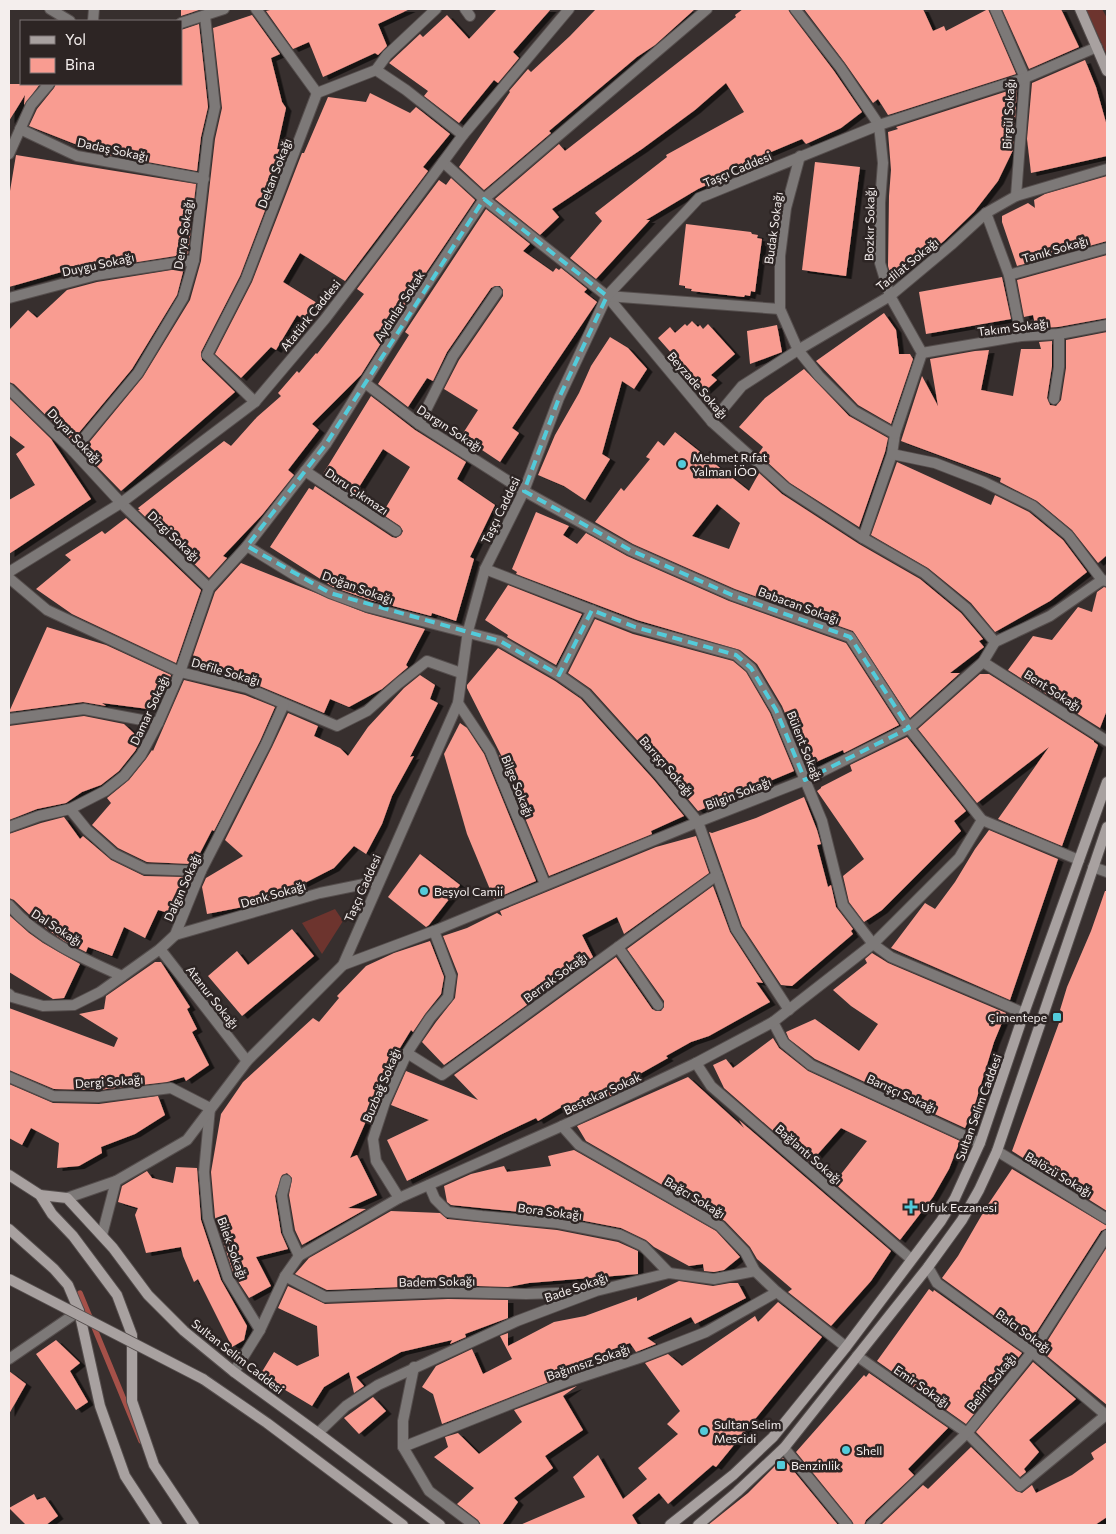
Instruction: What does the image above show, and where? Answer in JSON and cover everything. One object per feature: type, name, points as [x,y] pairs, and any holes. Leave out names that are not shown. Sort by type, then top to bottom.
[{"type":"main road","points":[[1080,9],[1107,71]]},
{"type":"main road","name":"Sultan Selim Caddesi","points":[[670,1525],[733,1475],[773,1437],[846,1347],[941,1221],[955,1198],[980,1144],[1024,1013],[1107,782]]},
{"type":"main road","points":[[698,1525],[784,1448],[928,1266],[962,1220],[979,1190],[997,1151],[1107,827]]},
{"type":"main road","points":[[1079,860],[1093,867]]},
{"type":"main road","points":[[1024,1013],[1042,1014]]},
{"type":"main road","points":[[980,1144],[997,1151]]},
{"type":"main road","points":[[9,1175],[40,1195],[52,1214],[73,1236],[117,1295],[132,1335],[132,1401],[154,1465],[194,1525]]},
{"type":"main road","points":[[40,1195],[67,1198]]},
{"type":"main road","name":"Sultan Selim Caddesi","points":[[67,1198],[102,1235],[148,1295],[184,1331],[234,1372],[440,1525]]},
{"type":"main road","points":[[9,1229],[54,1269],[68,1285],[79,1312],[100,1406],[125,1476],[157,1525]]},
{"type":"main road","points":[[911,1259],[928,1266]]},
{"type":"main road","points":[[9,1279],[203,1379],[403,1525]]},
{"type":"main road","points":[[846,1347],[857,1356]]},
{"type":"main road","points":[[773,1437],[784,1448]]},
{"type":"street","points":[[50,9],[68,20]]},
{"type":"street","points":[[182,24],[224,9]]},
{"type":"street","points":[[256,9],[317,93],[376,70],[387,55],[436,9]]},
{"type":"street","name":"Atatürk Caddesi","points":[[9,572],[122,503],[255,402],[330,311],[463,135],[569,9]]},
{"type":"street","name":"Aydınlar Sokak","points":[[180,672],[209,588],[247,546],[326,444],[484,199],[707,9]]},
{"type":"street","name":"Bozkır Sokağı","points":[[795,9],[840,66],[879,125],[883,163],[880,203],[880,263],[890,296],[922,353]]},
{"type":"street","name":"Birgül Sokağı","points":[[994,9],[1025,78],[1016,196]]},
{"type":"street","name":"Derya Sokağı","points":[[73,451],[138,373],[183,298],[194,260],[208,138],[215,107],[205,16]]},
{"type":"street","name":"Taşçı Caddesi","points":[[67,1198],[116,1181],[187,1140],[247,1061],[343,965],[458,703],[468,631],[485,569],[524,491],[559,398],[607,296],[699,198],[879,125],[1025,78],[1097,47]]},
{"type":"street","points":[[376,70],[406,90],[463,135]]},
{"type":"street","points":[[9,154],[31,105],[48,85]]},
{"type":"street","name":"Dekan Sokağı","points":[[255,402],[207,355],[246,279],[317,93]]},
{"type":"street","name":"Dadaş Sokağı","points":[[20,129],[77,156],[204,179]]},
{"type":"street","name":"Budak Sokağı","points":[[800,156],[786,208],[782,237],[780,309],[798,350],[819,376],[854,411],[895,434]]},
{"type":"street","name":"Beyzade Sokağı","points":[[443,162],[484,199],[607,296],[712,422],[786,488],[863,538],[924,573],[966,608],[995,642]]},
{"type":"street","name":"Tadilat Sokağı","points":[[712,422],[742,386],[798,350],[890,296],[986,213],[1016,196],[1107,169]]},
{"type":"street","points":[[986,213],[1009,275],[1021,336]]},
{"type":"street","name":"Tanık Sokağı","points":[[1009,275],[1107,248]]},
{"type":"street","name":"Duygu Sokağı","points":[[9,298],[96,275],[194,260]]},
{"type":"street","points":[[419,424],[453,356],[497,292]]},
{"type":"street","points":[[607,296],[780,309]]},
{"type":"street","name":"Takım Sokağı","points":[[922,353],[1021,336],[1059,334],[1107,325]]},
{"type":"street","points":[[1054,399],[1059,367],[1059,334]]},
{"type":"street","points":[[863,538],[892,454],[895,434],[922,353]]},
{"type":"street","name":"Dargın Sokağı","points":[[365,383],[419,424],[524,491]]},
{"type":"street","name":"Duyar Sokağı","points":[[9,389],[73,451],[122,503]]},
{"type":"street","points":[[892,454],[935,463],[984,482],[1033,506],[1068,535],[1105,581],[1050,616],[995,642]]},
{"type":"street","name":"Duru Çıkmazı","points":[[305,471],[396,531]]},
{"type":"street","name":"Babacan Sokağı","points":[[524,491],[630,550],[732,595],[850,637],[910,728],[982,820],[1079,860]]},
{"type":"street","name":"Dizgi Sokağı","points":[[122,503],[209,588]]},
{"type":"street","name":"Doğan Sokağı","points":[[247,546],[300,578],[330,593],[368,607],[468,631]]},
{"type":"street","name":"Bülent Sokağı","points":[[485,569],[635,627],[736,655],[751,668],[776,710],[822,821],[843,905],[873,944],[891,957],[1024,1013]]},
{"type":"street","name":"Defile Sokağı","points":[[9,578],[47,610],[180,672],[247,688],[337,726],[367,711],[427,661],[462,673]]},
{"type":"street","points":[[559,675],[592,610]]},
{"type":"street","name":"Barışçı Sokağı","points":[[468,631],[500,641],[559,675],[586,694],[659,774],[698,822],[736,929],[789,1010]]},
{"type":"street","name":"Bilgin Sokağı","points":[[343,965],[434,932],[545,884],[805,780],[910,728],[984,662],[995,642]]},
{"type":"street","name":"Bent Sokağı","points":[[984,662],[1107,741]]},
{"type":"street","name":"Damar Sokağı","points":[[9,827],[39,816],[70,809],[105,791],[124,776],[141,756],[158,723],[180,672]]},
{"type":"street","name":"Bilge Sokağı","points":[[458,703],[490,751],[545,884]]},
{"type":"street","name":"Dalgın Sokağı","points":[[9,994],[12,997],[43,1006],[74,1005],[100,992],[160,949],[175,935],[200,871],[262,752],[284,704]]},
{"type":"street","points":[[9,719],[84,710],[158,723]]},
{"type":"street","points":[[70,809],[87,830],[114,854],[145,868],[200,871]]},
{"type":"street","name":"Bestekar Sokak","points":[[234,1372],[260,1330],[285,1276],[299,1256],[399,1198],[562,1126],[696,1063],[773,1022],[873,944],[959,858],[982,820]]},
{"type":"street","points":[[1093,867],[1107,872]]},
{"type":"street","name":"Berrak Sokağı","points":[[407,1053],[442,1075],[716,875]]},
{"type":"street","name":"Denk Sokağı","points":[[175,935],[320,893],[379,881]]},
{"type":"street","name":"Dal Sokağı","points":[[9,905],[19,916],[59,946],[122,976]]},
{"type":"street","name":"Buzbağ Sokağı","points":[[399,1198],[376,1161],[373,1139],[385,1102],[407,1053],[430,1018],[448,998],[451,976],[434,932]]},
{"type":"street","points":[[618,947],[658,1005]]},
{"type":"street","name":"Atanur Sokağı","points":[[160,949],[247,1061]]},
{"type":"street","name":"Barışçı Sokağı","points":[[773,1022],[784,1043],[811,1065],[980,1144]]},
{"type":"street","name":"Bağlantı Sokağı","points":[[696,1063],[711,1086],[911,1259]]},
{"type":"street","name":"Dergi Sokağı","points":[[9,1077],[53,1096],[98,1097],[170,1088],[210,1108]]},
{"type":"street","name":"Bilek Sokağı","points":[[210,1108],[204,1172],[208,1218],[228,1278],[260,1330]]},
{"type":"street","name":"Bağcı Sokağı","points":[[562,1126],[579,1145],[720,1226],[745,1252],[755,1271],[777,1292],[846,1347]]},
{"type":"street","name":"Balözü Sokağı","points":[[997,1151],[1107,1218]]},
{"type":"street","points":[[286,1180],[282,1195],[288,1232],[299,1256]]},
{"type":"street","points":[[102,1235],[116,1181]]},
{"type":"street","name":"Bora Sokağı","points":[[429,1185],[435,1199],[448,1212],[558,1223],[620,1235],[643,1246],[668,1272]]},
{"type":"street","name":"Belirli Sokağı","points":[[871,1525],[967,1433],[1032,1352],[1107,1235]]},
{"type":"street","name":"Balcı Sokağı","points":[[928,1266],[937,1283],[1032,1352],[1106,1416]]},
{"type":"street","name":"Bade Sokağı","points":[[318,1433],[346,1406],[378,1384],[517,1321],[596,1291],[668,1272],[714,1279],[755,1271]]},
{"type":"street","name":"Badem Sokağı","points":[[285,1276],[326,1297],[448,1292],[526,1294],[596,1291]]},
{"type":"street","name":"Bağımsız Sokağı","points":[[403,1447],[566,1382],[642,1357],[706,1332],[777,1292]]},
{"type":"street","points":[[9,1359],[79,1312]]},
{"type":"street","name":"Emir Sokağı","points":[[857,1356],[967,1433],[1020,1486],[1106,1416]]},
{"type":"street","points":[[414,1367],[403,1421],[403,1447],[429,1491],[474,1525]]},
{"type":"street","points":[[784,1448],[847,1525]]},
{"type":"highlighted area","points":[[484,199],[607,296],[559,398],[524,491],[630,550],[732,595],[850,637],[909,728],[805,780],[776,710],[751,668],[736,655],[635,627],[592,610],[559,675],[500,641],[330,593],[247,546],[326,444]]},
{"type":"shaded area","points":[[1086,9],[1102,9],[1107,18],[1107,55]]},
{"type":"shaded area","points":[[335,909],[343,921],[322,954],[302,923]]},
{"type":"building","points":[[181,9],[199,9],[199,10],[181,16]]},
{"type":"building","points":[[274,9],[410,9],[378,24],[387,46],[378,55],[375,53],[323,77],[309,42],[293,49],[266,11]]},
{"type":"building","points":[[497,9],[551,9],[513,52],[519,58],[498,83],[494,80],[459,123],[424,96],[428,91],[389,63],[420,34],[423,37],[447,15],[469,39]]},
{"type":"building","points":[[596,9],[695,9],[655,45],[637,57],[549,131],[551,133],[484,190],[459,167],[509,91],[528,69],[531,72]]},
{"type":"building","points":[[743,9],[788,9],[862,112],[841,128],[806,144],[802,139],[745,163],[646,220],[650,220],[596,279],[570,258],[602,221],[595,213],[667,157],[666,155],[744,112],[726,83],[695,110],[642,149],[552,209],[559,217],[540,235],[495,199],[559,144],[565,151],[736,17],[735,15]]},
{"type":"building","points":[[804,9],[923,9],[933,31],[944,26],[946,31],[988,9],[1016,74],[888,115],[878,99],[873,103]]},
{"type":"building","points":[[1002,9],[1061,9],[1079,47],[1029,69]]},
{"type":"building","points":[[252,15],[280,54],[271,58],[282,102],[286,108],[277,149],[288,150],[240,276],[201,352],[202,360],[235,392],[121,491],[82,451],[143,377],[190,300],[201,261],[215,139],[222,108],[213,28]]},
{"type":"building","points":[[199,24],[208,107],[201,137],[197,171],[98,153],[29,126],[37,109],[56,85],[182,85],[182,30]]},
{"type":"building","points":[[1085,60],[1096,87],[1107,126],[1107,156],[1031,173],[1027,139],[1032,83]]},
{"type":"building","points":[[9,84],[39,85],[24,105],[25,95],[9,121]]},
{"type":"building","points":[[1017,88],[1013,150],[998,181],[974,212],[944,241],[896,280],[890,273],[888,266],[891,170],[888,132],[898,129],[896,127]]},
{"type":"building","points":[[370,93],[410,113],[416,107],[450,134],[423,167],[428,171],[345,281],[300,253],[283,282],[317,303],[304,320],[297,315],[276,350],[271,347],[241,378],[215,354],[252,282],[302,153],[304,153],[328,97],[366,102]]},
{"type":"building","points":[[16,155],[196,184],[188,254],[87,270],[91,266],[63,273],[65,271],[9,287],[9,197]]},
{"type":"building","points":[[815,162],[860,167],[846,276],[802,270]]},
{"type":"building","points":[[1107,176],[1107,241],[1017,266],[1002,222],[1002,216],[1028,203],[1035,208],[1034,200],[1045,194]]},
{"type":"building","points":[[451,178],[475,200],[411,295],[361,375],[312,424],[319,430],[288,470],[294,475],[262,515],[223,556],[227,558],[209,578],[138,508],[224,441],[231,446],[257,417],[281,396],[278,393],[297,371],[299,373],[317,354],[364,294],[357,289],[439,180],[446,185]]},
{"type":"building","points":[[486,209],[530,244],[523,251],[553,272],[556,268],[559,270],[561,268],[587,289],[584,292],[597,302],[512,428],[519,433],[500,462],[476,446],[473,450],[458,441],[478,410],[444,389],[459,360],[503,296],[503,290],[500,286],[491,288],[447,352],[433,381],[427,378],[408,407],[378,384],[409,335],[405,332]]},
{"type":"building","points":[[686,224],[751,232],[758,235],[757,238],[762,239],[755,292],[751,291],[750,296],[745,295],[744,297],[691,291],[692,289],[679,285]]},
{"type":"building","points":[[1107,255],[1107,318],[1058,327],[1036,328],[1033,315],[1024,317],[1017,280]]},
{"type":"building","points":[[184,268],[177,295],[132,369],[72,441],[14,384],[9,382],[9,330],[28,310],[37,318],[67,290],[97,282]]},
{"type":"building","points":[[1002,277],[1011,319],[926,334],[919,292]]},
{"type":"building","points":[[884,313],[896,330],[899,354],[910,354],[913,359],[891,424],[858,405],[816,361]]},
{"type":"building","points":[[692,321],[703,329],[708,324],[735,354],[711,375],[717,380],[705,391],[658,338],[670,327],[675,333],[685,324],[687,326]]},
{"type":"building","points":[[777,325],[782,352],[750,364],[747,331]]},
{"type":"building","points":[[1107,332],[1107,555],[1098,563],[1072,530],[1037,501],[1000,482],[1001,478],[901,441],[922,376],[938,406],[930,359],[989,350],[981,390],[1013,396],[1021,349],[1041,349],[1039,342],[1052,341],[1052,366],[1047,398],[1050,405],[1056,406],[1061,400],[1066,368],[1066,340]]},
{"type":"building","points":[[610,337],[628,348],[647,369],[634,389],[622,381],[602,454],[610,459],[585,500],[564,486],[538,475],[555,435],[579,393],[591,366]]},
{"type":"building","points":[[804,369],[849,416],[888,438],[859,527],[790,483],[759,453],[763,447],[739,427],[765,398]]},
{"type":"building","points":[[371,396],[415,430],[466,462],[457,479],[495,505],[470,557],[474,559],[456,621],[432,613],[431,616],[370,600],[333,587],[270,547],[309,488],[313,490],[315,486],[392,537],[396,538],[401,535],[403,531],[400,526],[382,514],[410,467],[383,449],[354,495],[323,474]]},
{"type":"building","points":[[9,398],[51,439],[91,499],[9,554],[9,500],[35,485],[16,454],[25,447],[9,435]]},
{"type":"building","points":[[675,432],[749,491],[759,473],[782,494],[859,544],[920,579],[961,613],[983,639],[979,641],[984,647],[950,673],[960,673],[910,718],[853,631],[735,589],[633,544],[595,522],[621,488],[624,491],[650,459],[646,457],[658,441],[664,446]],"holes":[[[717,504],[740,523],[729,549],[692,536]]]},
{"type":"building","points":[[897,462],[991,505],[995,495],[1029,512],[1063,540],[1087,572],[1050,601],[995,632],[971,603],[928,568],[871,535]]},
{"type":"building","points":[[536,512],[569,526],[563,535],[577,544],[586,533],[627,556],[729,601],[846,643],[899,725],[844,753],[843,750],[807,766],[782,706],[757,664],[740,650],[637,620],[516,574],[517,572],[512,569]]},
{"type":"building","points":[[126,518],[201,590],[176,663],[72,614],[36,589],[71,560],[65,555],[102,531],[105,534]]},
{"type":"building","points":[[241,563],[366,613],[425,629],[406,665],[408,667],[382,689],[349,707],[330,699],[324,713],[250,682],[189,667],[215,592]]},
{"type":"building","points":[[508,585],[582,614],[556,665],[507,637],[508,635],[485,620]]},
{"type":"building","points":[[1104,587],[1107,588],[1107,710],[1100,728],[1008,670],[1033,636],[1052,640],[1078,607],[1092,612],[1097,592]]},
{"type":"building","points":[[595,619],[633,634],[733,661],[746,672],[770,713],[794,771],[698,811],[591,689],[568,673]]},
{"type":"building","points":[[47,627],[106,645],[171,675],[156,710],[83,702],[9,712]]},
{"type":"building","points":[[498,648],[555,681],[581,699],[684,816],[651,831],[652,834],[549,876],[499,755],[502,757],[467,688],[467,685]]},
{"type":"building","points":[[980,674],[989,674],[1098,745],[1062,846],[998,819],[1049,747],[977,803],[918,729]]},
{"type":"building","points":[[420,675],[435,685],[430,699],[438,703],[410,757],[414,756],[392,796],[382,824],[366,854],[354,846],[334,868],[283,894],[253,905],[207,914],[202,887],[206,878],[243,856],[225,840],[288,713],[318,726],[314,736],[340,748],[348,756],[368,727],[404,688]]},
{"type":"building","points":[[184,680],[245,695],[275,707],[260,741],[214,831],[212,830],[197,859],[195,850],[191,864],[147,862],[118,848],[92,825],[111,803],[107,798],[129,780],[153,751]]},
{"type":"building","points":[[84,716],[124,724],[141,740],[135,751],[119,771],[101,785],[82,792],[66,803],[37,809],[9,820],[9,726]]},
{"type":"building","points":[[460,723],[467,728],[484,754],[536,881],[494,899],[467,834],[444,754]]},
{"type":"building","points":[[907,737],[966,811],[954,821],[961,831],[882,910],[864,922],[849,902],[843,876],[864,859],[817,791],[852,771],[850,765]]},
{"type":"building","points":[[804,797],[821,844],[817,845],[828,887],[831,885],[836,907],[853,929],[851,931],[853,934],[792,986],[781,985],[742,926],[709,832],[712,833],[756,818]]},
{"type":"building","points":[[64,817],[80,839],[83,836],[111,860],[144,876],[186,877],[169,913],[158,910],[145,938],[124,927],[112,956],[88,947],[86,952],[64,941],[37,922],[14,900],[9,898],[9,834]]},
{"type":"building","points":[[989,830],[1058,859],[1010,1000],[891,948],[925,903],[935,909]]},
{"type":"building","points":[[696,836],[709,873],[624,934],[617,917],[582,935],[593,957],[444,1065],[422,1042],[455,998],[458,974],[443,936],[467,928],[497,913],[502,916],[500,911],[656,847]]},
{"type":"building","name":"Beşyol Camii","points":[[420,854],[460,885],[426,927],[388,897]]},
{"type":"building","points":[[713,886],[730,932],[763,983],[756,982],[770,1002],[709,1036],[691,1042],[666,1056],[668,1058],[622,1084],[625,1089],[570,1115],[565,1105],[538,1121],[536,1118],[407,1181],[387,1140],[429,1120],[391,1105],[406,1071],[478,1100],[454,1075],[616,957],[652,1009],[661,1011],[664,1007],[664,1001],[627,949]]},
{"type":"building","points":[[1105,891],[1107,891],[1107,1211],[1012,1151],[1063,1012],[1060,1010],[1067,987],[1091,931]]},
{"type":"building","points":[[9,915],[43,943],[80,964],[64,998],[53,999],[9,972]]},
{"type":"building","points":[[292,929],[314,956],[242,1016],[208,976],[237,951],[248,965]]},
{"type":"building","points":[[430,941],[444,977],[441,994],[413,1032],[411,1030],[400,1048],[391,1065],[394,1066],[379,1100],[376,1098],[350,1158],[357,1155],[377,1195],[348,1208],[366,1209],[302,1245],[295,1230],[289,1195],[292,1178],[287,1173],[282,1175],[275,1196],[281,1233],[288,1249],[256,1257],[271,1286],[249,1298],[234,1275],[215,1217],[211,1172],[221,1114],[243,1082],[313,1018],[319,1022],[339,998],[337,996],[366,966],[394,953]]},
{"type":"building","points":[[872,953],[888,963],[1006,1013],[994,1042],[975,1104],[965,1128],[815,1059],[789,1039],[786,1032],[815,1019],[859,1051],[878,1024],[851,1006],[833,990],[867,963],[865,959]]},
{"type":"building","points":[[155,962],[161,962],[190,1007],[187,1009],[197,1029],[192,1032],[209,1065],[186,1081],[184,1077],[167,1082],[98,1090],[54,1089],[9,1070],[9,1008],[114,1047],[118,1038],[79,1014],[104,1009],[106,996]]},
{"type":"building","points":[[773,1038],[779,1048],[808,1071],[960,1141],[949,1169],[933,1197],[900,1240],[834,1183],[867,1141],[841,1128],[810,1163],[724,1088],[713,1065],[726,1059],[733,1068]]},
{"type":"building","points":[[688,1077],[744,1128],[739,1120],[891,1251],[871,1281],[831,1326],[788,1292],[792,1289],[757,1259],[750,1247],[725,1221],[586,1141],[577,1126]]},
{"type":"building","points":[[9,1084],[53,1103],[99,1104],[158,1096],[165,1115],[135,1134],[101,1147],[102,1153],[79,1166],[57,1168],[59,1143],[31,1128],[22,1145],[9,1138]]},
{"type":"building","points":[[574,1150],[716,1231],[740,1257],[724,1270],[704,1271],[703,1264],[689,1266],[654,1247],[646,1240],[621,1228],[559,1216],[451,1205],[447,1202],[444,1186],[471,1174],[504,1166],[507,1172],[551,1166],[548,1156]]},
{"type":"building","points":[[176,1167],[197,1168],[201,1220],[221,1280],[247,1326],[244,1340],[232,1347],[198,1279],[194,1282],[181,1247],[146,1253],[135,1215],[138,1208],[118,1202],[122,1186],[147,1171],[152,1178],[173,1183]]},
{"type":"building","points":[[1012,1169],[1107,1226],[1107,1228],[1101,1231],[1030,1342],[942,1278],[958,1256],[987,1206]]},
{"type":"building","points":[[391,1211],[440,1213],[447,1219],[557,1230],[618,1242],[638,1251],[638,1274],[529,1283],[508,1287],[448,1285],[327,1290],[295,1274],[309,1258]]},
{"type":"building","points":[[1107,1247],[1107,1405],[1041,1351]]},
{"type":"building","points":[[679,1281],[713,1286],[738,1283],[746,1298],[695,1324],[691,1317],[647,1338],[656,1344],[636,1352],[630,1343],[605,1352],[566,1369],[569,1374],[442,1424],[433,1394],[422,1387],[436,1366],[472,1349],[483,1374],[512,1359],[500,1336],[508,1333],[508,1346],[554,1322],[585,1316],[637,1297],[637,1301]]},
{"type":"building","points":[[288,1286],[325,1304],[448,1299],[508,1300],[508,1318],[465,1334],[466,1337],[450,1344],[452,1340],[401,1352],[356,1377],[364,1386],[354,1393],[349,1372],[324,1387],[312,1406],[260,1375],[274,1352],[297,1366],[319,1356],[317,1326],[278,1308]]},
{"type":"building","points":[[929,1289],[933,1292],[934,1290],[1022,1353],[966,1424],[877,1361]]},
{"type":"building","points":[[778,1302],[822,1337],[716,1467],[713,1465],[668,1504],[659,1493],[632,1515],[638,1525],[520,1525],[585,1497],[573,1477],[598,1455],[623,1499],[647,1479],[638,1468],[678,1434],[667,1424],[680,1411],[645,1363],[668,1354],[682,1366],[755,1316],[758,1322]]},
{"type":"building","points":[[56,1340],[80,1363],[70,1371],[88,1402],[76,1410],[36,1354]]},
{"type":"building","points":[[1033,1362],[1076,1399],[1029,1440],[1039,1452],[1024,1469],[1026,1472],[1020,1477],[976,1432]]},
{"type":"building","points":[[9,1371],[26,1384],[9,1414]]},
{"type":"building","points":[[869,1373],[948,1428],[908,1469],[914,1475],[866,1520],[864,1525],[854,1525],[796,1452],[864,1375],[866,1377]]},
{"type":"building","points":[[577,1386],[563,1396],[583,1430],[545,1456],[553,1468],[514,1498],[518,1502],[502,1525],[481,1525],[478,1520],[457,1504],[474,1488],[434,1457],[448,1447],[445,1437],[458,1433],[479,1454],[522,1422],[514,1410]]},
{"type":"building","points":[[373,1397],[386,1411],[359,1434],[344,1418]]},
{"type":"building","points":[[1107,1442],[1107,1517],[1095,1525],[881,1525],[923,1485],[928,1489],[971,1447],[1016,1491],[1022,1493],[1032,1485],[1036,1493],[1072,1475],[1094,1459],[1091,1453]]},
{"type":"building","points":[[783,1458],[838,1525],[708,1525],[748,1493]]},
{"type":"building","points":[[34,1494],[37,1500],[45,1497],[58,1516],[46,1525],[26,1525],[9,1508]]},
{"type":"waterway","points":[[80,1293],[141,1441]]},
{"type":"place","name":"Mehmet Rıfat Yalman İÖO","points":[[682,464]]},
{"type":"place","name":"Beşyol Camii","points":[[424,891]]},
{"type":"place","name":"Çimentepe","points":[[1057,1017]]},
{"type":"place","name":"Ufuk Eczanesi","points":[[911,1207]]},
{"type":"place","name":"Sultan Selim Mescidi","points":[[704,1431]]},
{"type":"place","name":"Shell","points":[[846,1450]]},
{"type":"place","name":"Benzinlik","points":[[781,1465]]}]
